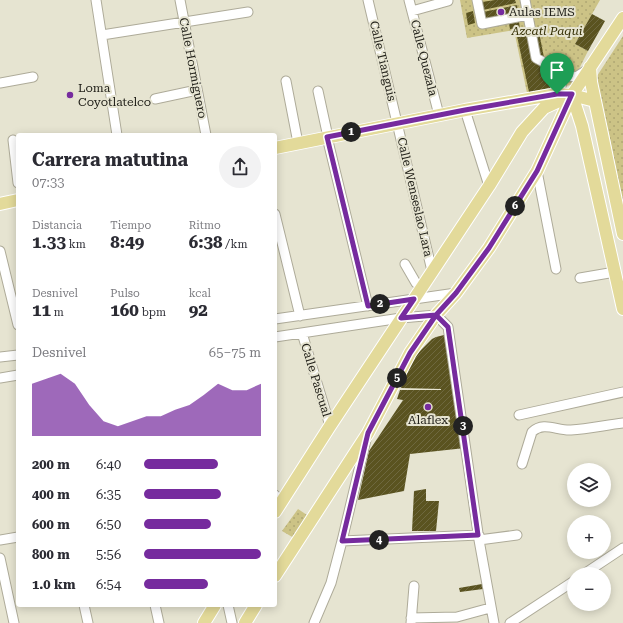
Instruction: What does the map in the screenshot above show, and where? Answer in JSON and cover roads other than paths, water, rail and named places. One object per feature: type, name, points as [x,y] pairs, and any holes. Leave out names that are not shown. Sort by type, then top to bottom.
[{"type":"main road","points":[[277,573],[368,433],[410,353],[436,315],[456,293],[489,248],[537,171],[572,94],[623,18]]},
{"type":"main road","points":[[590,67],[591,82],[623,234]]},
{"type":"main road","points":[[277,148],[465,110],[557,94],[572,94],[595,101]]},
{"type":"main road","points":[[277,502],[330,426],[489,186],[522,132],[541,112],[572,94]]},
{"type":"main road","points":[[572,94],[582,126],[623,309]]},
{"type":"main road","points":[[537,98],[543,103],[541,112]]},
{"type":"main road","points":[[509,103],[521,105],[541,112]]},
{"type":"main road","points":[[582,126],[600,122]]},
{"type":"main road","points":[[0,204],[16,200]]},
{"type":"main road","points":[[204,623],[214,607]]},
{"type":"main road","points":[[245,623],[255,607]]},
{"type":"street","points":[[96,0],[117,133]]},
{"type":"street","name":"Calle Hormiguero","points":[[180,0],[206,133]]},
{"type":"street","name":"Calle Tianguis","points":[[368,0],[398,123]]},
{"type":"street","name":"Calle Quezala","points":[[409,0],[439,115]]},
{"type":"street","points":[[477,0],[482,24],[528,15]]},
{"type":"street","points":[[525,0],[536,58],[544,67],[558,76],[562,85],[557,94]]},
{"type":"street","points":[[412,11],[448,1]]},
{"type":"street","points":[[102,35],[248,12]]},
{"type":"street","points":[[536,58],[569,76],[576,77],[590,67]]},
{"type":"street","points":[[0,83],[33,77]]},
{"type":"street","points":[[286,81],[298,143]]},
{"type":"street","points":[[155,99],[197,90]]},
{"type":"street","points":[[318,91],[327,137],[368,306]]},
{"type":"street","points":[[465,110],[489,186]]},
{"type":"street","name":"Calle Wenseslao Lara","points":[[398,123],[432,271]]},
{"type":"street","points":[[13,140],[16,166]]},
{"type":"street","points":[[537,171],[556,270]]},
{"type":"street","points":[[278,236],[300,316]]},
{"type":"street","points":[[0,251],[16,317]]},
{"type":"street","points":[[405,264],[416,283],[422,286]]},
{"type":"street","points":[[580,278],[615,272]]},
{"type":"street","points":[[277,319],[456,293]]},
{"type":"street","points":[[277,337],[401,318],[436,315],[448,327],[490,608],[494,623]]},
{"type":"street","name":"Calle Pascual","points":[[302,333],[330,426]]},
{"type":"street","points":[[0,357],[16,355]]},
{"type":"street","points":[[0,378],[16,376]]},
{"type":"street","points":[[519,415],[623,392]]},
{"type":"street","points":[[522,464],[532,432],[536,428],[541,426],[570,430],[623,423]]},
{"type":"street","points":[[314,623],[331,583],[368,433]]},
{"type":"street","points":[[342,541],[518,535]]},
{"type":"street","points":[[0,540],[16,537]]},
{"type":"street","points":[[594,567],[623,548]]},
{"type":"street","points":[[0,558],[14,623]]},
{"type":"street","points":[[414,586],[411,620],[457,617],[490,608]]},
{"type":"street","points":[[510,623],[567,586]]},
{"type":"street","points":[[84,607],[88,623]]},
{"type":"street","points":[[155,607],[159,623]]},
{"type":"street","points":[[228,607],[232,623]]},
{"type":"place","name":"Aulas IEMS","points":[[501,12]]},
{"type":"place","name":"Loma Coyotlatelco","points":[[70,95]]},
{"type":"place","name":"Alaflex","points":[[428,407]]},
{"type":"park label","name":"Azcatl Paqui","points":[[547,31]]}]
